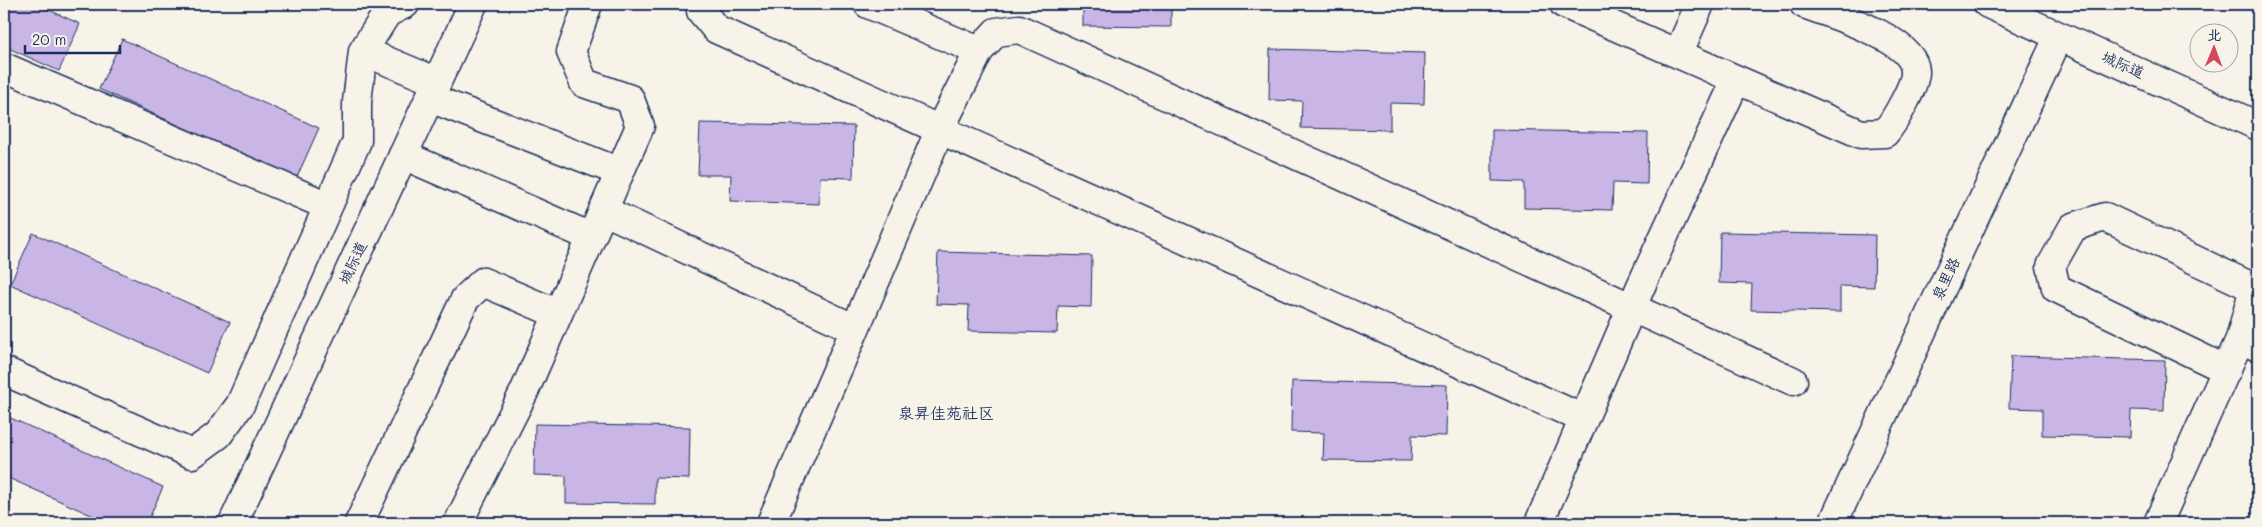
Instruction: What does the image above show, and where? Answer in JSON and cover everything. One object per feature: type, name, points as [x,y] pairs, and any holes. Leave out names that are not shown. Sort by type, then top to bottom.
[{"type":"street","name":"城际道","points":[[233,523],[473,4]]},
{"type":"street","points":[[458,523],[524,392],[640,126],[630,99],[584,83],[571,52],[588,4]]},
{"type":"street","points":[[701,4],[701,11],[716,29],[1584,419]]},
{"type":"street","points":[[868,4],[979,51]]},
{"type":"street","points":[[1564,4],[1861,134],[1885,133],[1899,116],[1916,72],[1910,56],[1891,39],[1804,4]]},
{"type":"street","points":[[1678,54],[1700,4]]},
{"type":"street","name":"城际道","points":[[1988,4],[2258,126]]},
{"type":"street","points":[[4,371],[192,454],[218,435],[240,405],[357,141],[357,102],[363,51],[386,7]]},
{"type":"street","points":[[771,523],[940,129],[979,51],[996,32],[1020,29],[1632,309],[1793,380]]},
{"type":"street","name":"泉里路","points":[[1833,523],[2059,36]]},
{"type":"street","points":[[363,51],[433,90],[620,172]]},
{"type":"street","points":[[4,67],[328,206]]},
{"type":"street","points":[[1539,523],[1632,309],[1736,80]]},
{"type":"street","points":[[403,155],[591,238]]},
{"type":"street","points":[[603,210],[855,329]]},
{"type":"street","points":[[2158,523],[2227,370],[2249,343],[2256,288],[2105,216],[2073,226],[2051,266],[2056,288],[2227,370]]},
{"type":"street","points":[[359,523],[465,300],[483,282],[558,314]]},
{"type":"building","points":[[4,4],[36,4],[80,24],[59,71],[4,46]]},
{"type":"building","points":[[1083,4],[1171,4],[1171,27],[1083,26]]},
{"type":"building","points":[[122,39],[319,128],[296,179],[99,89]]},
{"type":"building","points":[[1270,49],[1425,53],[1424,104],[1390,103],[1390,130],[1301,128],[1302,101],[1269,100]]},
{"type":"building","points":[[700,123],[854,126],[853,178],[820,177],[819,204],[730,201],[731,175],[698,175]]},
{"type":"building","points":[[1492,130],[1648,133],[1647,184],[1613,183],[1612,210],[1524,208],[1524,182],[1492,181]]},
{"type":"building","points":[[1720,232],[1875,235],[1874,287],[1840,286],[1840,312],[1751,310],[1752,284],[1719,283]]},
{"type":"building","points":[[33,233],[230,322],[207,373],[10,284]]},
{"type":"building","points":[[938,252],[1092,256],[1091,307],[1058,306],[1057,333],[968,331],[969,305],[936,304]]},
{"type":"building","points":[[2011,356],[2165,360],[2164,411],[2131,410],[2130,437],[2042,435],[2042,409],[2009,408]]},
{"type":"building","points":[[1292,381],[1447,385],[1446,436],[1412,435],[1411,461],[1323,460],[1324,433],[1291,432]]},
{"type":"building","points":[[4,415],[163,487],[147,523],[109,523],[4,476]]},
{"type":"building","points":[[535,424],[690,427],[689,479],[655,478],[655,504],[566,503],[566,476],[534,475]]},
{"type":"building","points":[[849,520],[1004,523],[849,523]]},
{"type":"district","name":"泉昇佳苑社区","points":[[946,413]]}]
